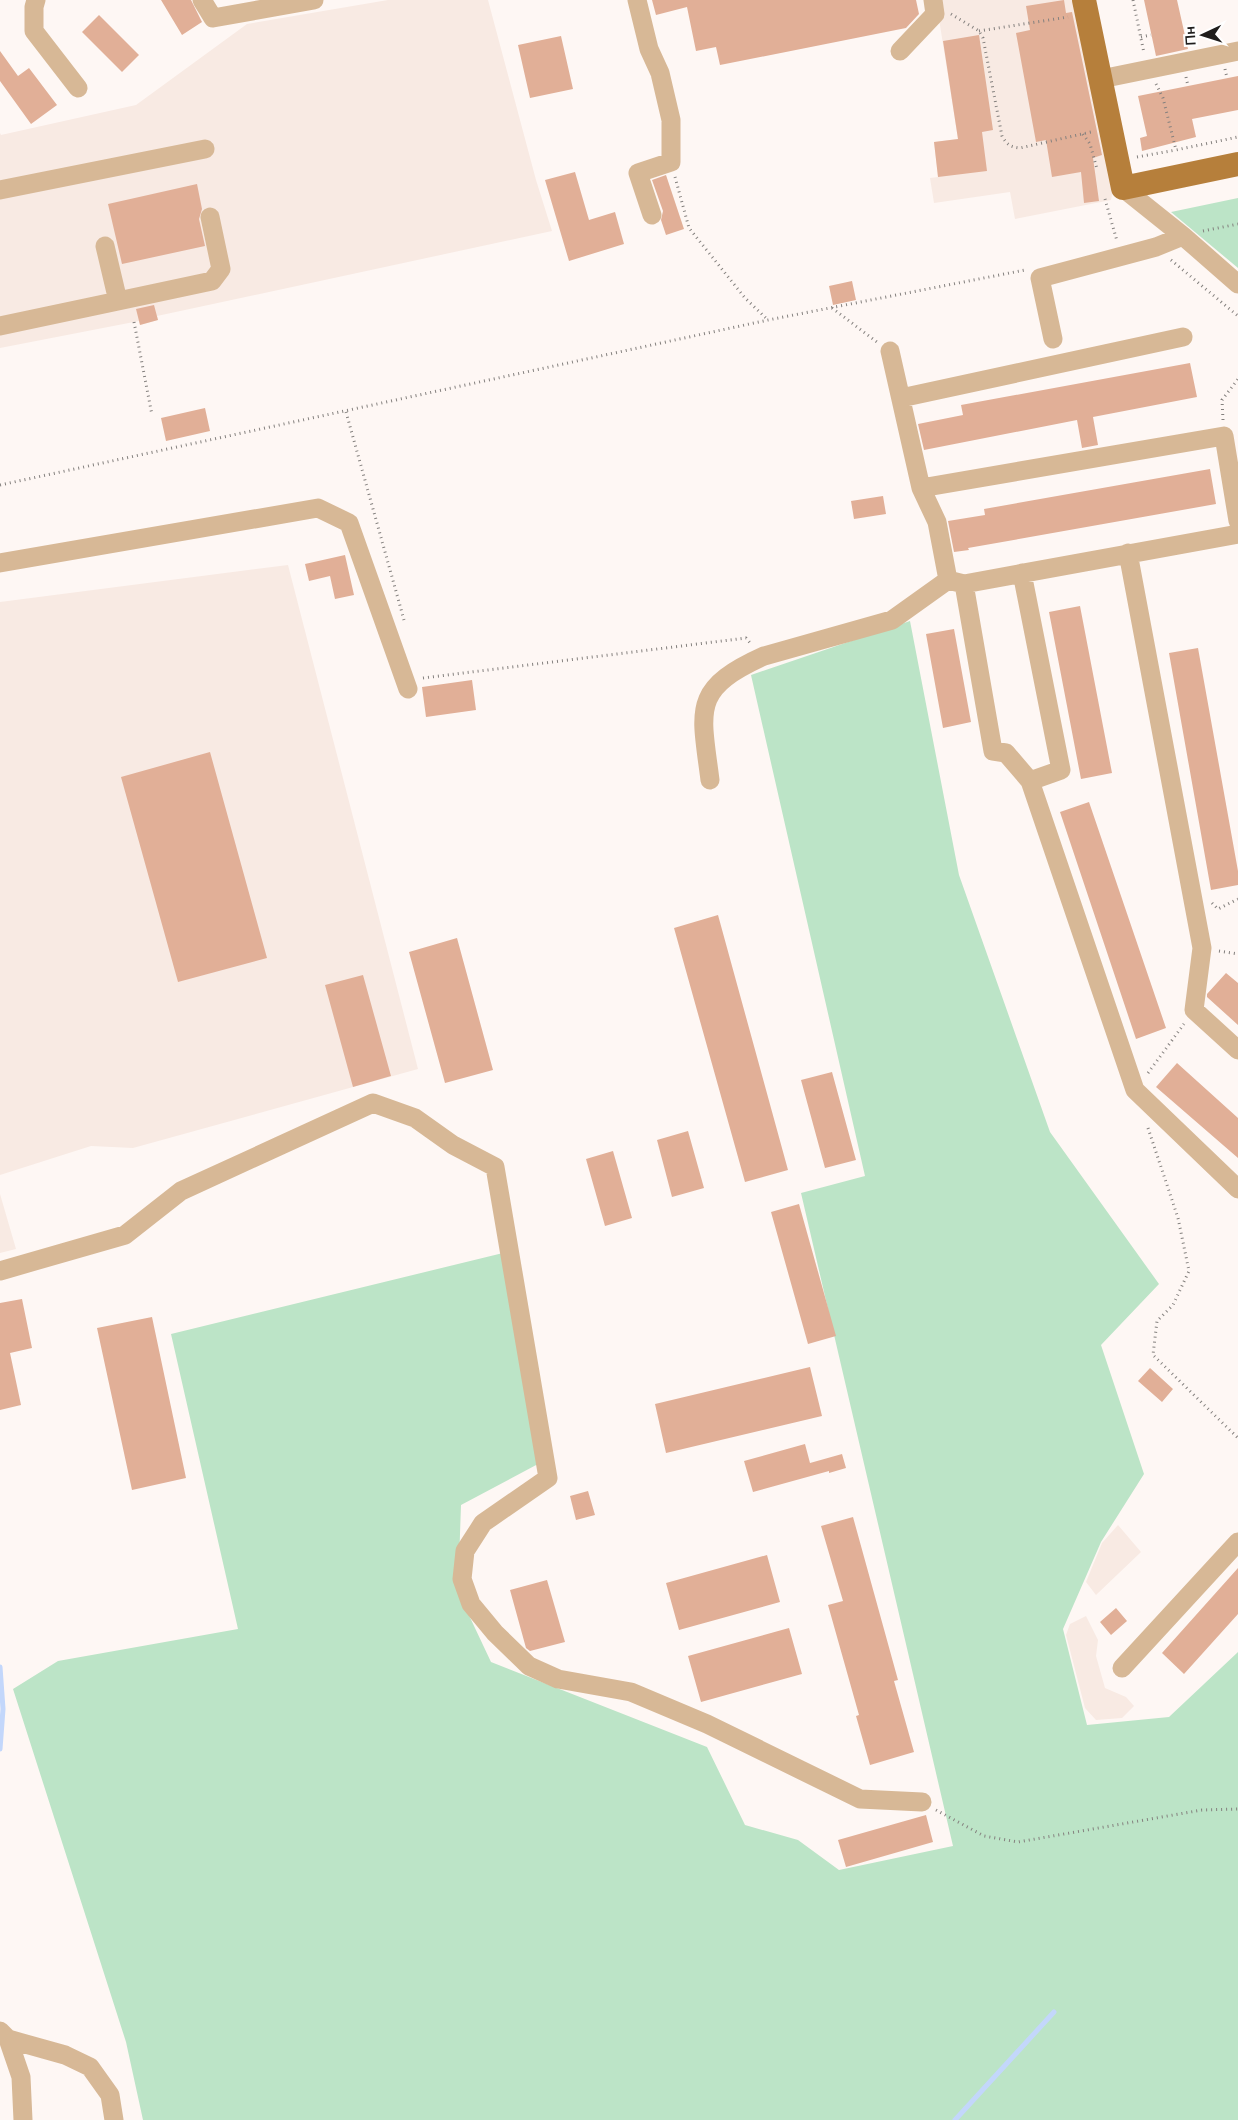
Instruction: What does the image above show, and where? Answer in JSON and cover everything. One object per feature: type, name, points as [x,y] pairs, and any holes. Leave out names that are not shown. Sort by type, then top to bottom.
[{"type":"main road","points":[[1077,8],[1100,79],[1123,188],[1238,164]]},
{"type":"street","points":[[36,0],[34,7],[34,31],[78,88]]},
{"type":"street","points":[[202,0],[213,18],[314,0]]},
{"type":"street","points":[[637,0],[649,49],[660,73],[672,120],[670,162],[638,172],[652,215]]},
{"type":"street","points":[[900,51],[934,7]]},
{"type":"street","points":[[1100,79],[1238,51]]},
{"type":"street","points":[[0,190],[205,149]]},
{"type":"street","points":[[1123,188],[1183,236],[1238,284]]},
{"type":"street","points":[[0,326],[212,281],[221,269],[210,217]]},
{"type":"street","points":[[1053,339],[1040,278],[1156,247],[1183,236]]},
{"type":"street","points":[[104,246],[118,302]]},
{"type":"street","points":[[901,398],[1183,337]]},
{"type":"street","points":[[890,351],[921,488],[938,522],[956,582],[993,751],[1006,753],[1030,781],[1135,1090],[1238,1190]]},
{"type":"street","points":[[921,488],[1231,435],[1238,521]]},
{"type":"street","points":[[0,563],[318,508],[349,523],[414,684]]},
{"type":"street","points":[[710,780],[703,721],[706,703],[717,684],[764,656],[892,620],[956,582],[1022,573],[1238,534]]},
{"type":"street","points":[[1128,553],[1202,948],[1194,1010],[1238,1050]]},
{"type":"street","points":[[1022,573],[1061,770],[1030,781]]},
{"type":"street","points":[[0,1271],[125,1235],[182,1191],[373,1103],[415,1118],[453,1145],[494,1167],[548,1478],[483,1523],[465,1551],[462,1579],[471,1604],[495,1633],[529,1666],[558,1679],[631,1692],[706,1724],[860,1799],[922,1802]]},
{"type":"street","points":[[1122,1668],[1238,1542]]},
{"type":"street","points":[[4,2036],[22,2077],[23,2120]]},
{"type":"street","points":[[4,2036],[65,2054],[90,2067],[110,2095],[114,2120]]},
{"type":"path","points":[[1133,0],[1148,69],[1163,98],[1176,150],[1238,137]]},
{"type":"path","points":[[934,7],[954,14],[979,30],[983,38],[1002,136],[1012,148],[1020,148],[1092,132]]},
{"type":"path","points":[[979,30],[1077,8]]},
{"type":"path","points":[[1141,37],[1151,35]]},
{"type":"path","points":[[670,162],[689,228],[745,298],[768,320]]},
{"type":"path","points":[[1183,236],[1238,224]]},
{"type":"path","points":[[1117,244],[1124,243]]},
{"type":"path","points":[[1156,247],[1238,316]]},
{"type":"path","points":[[0,484],[346,412],[768,320],[1034,268]]},
{"type":"path","points":[[832,308],[890,351]]},
{"type":"path","points":[[134,322],[152,415]]},
{"type":"path","points":[[1231,435],[1222,400],[1238,379]]},
{"type":"path","points":[[346,412],[404,621]]},
{"type":"path","points":[[414,684],[746,638],[764,656]]},
{"type":"path","points":[[1193,902],[1207,899],[1218,909],[1238,899]]},
{"type":"path","points":[[1135,1090],[1194,1010]]},
{"type":"path","points":[[1146,1122],[1178,1218],[1189,1271],[1173,1305],[1157,1321],[1153,1355],[1238,1438]]},
{"type":"path","points":[[922,1802],[984,1836],[1018,1842],[1202,1810],[1238,1809]]},
{"type":"shaded area","points":[[388,0],[488,0],[536,180],[552,231],[157,316],[158,320],[140,325],[139,321],[0,348],[0,133],[1,135],[136,105],[247,24]]},
{"type":"shaded area","points":[[936,0],[1077,0],[1114,184],[1111,200],[1015,219],[1010,192],[934,203],[930,178],[938,177],[934,142],[958,139]]},
{"type":"shaded area","points":[[288,565],[418,1069],[133,1148],[91,1146],[0,1175],[0,602]]},
{"type":"shaded area","points":[[0,1194],[16,1249],[0,1253]]},
{"type":"shaded area","points":[[1118,1525],[1141,1552],[1096,1595],[1086,1582],[1102,1543]]},
{"type":"shaded area","points":[[1086,1616],[1098,1640],[1096,1656],[1105,1688],[1126,1697],[1134,1706],[1122,1718],[1096,1720],[1085,1708],[1066,1635],[1070,1624]]},
{"type":"green space","points":[[1238,198],[1238,268],[1171,212]]},
{"type":"green space","points":[[910,621],[959,875],[1050,1132],[1159,1284],[1101,1345],[1144,1474],[1101,1542],[1063,1629],[1087,1725],[1169,1717],[1238,1652],[1238,2120],[143,2120],[126,2042],[13,1689],[58,1661],[238,1629],[171,1334],[503,1253],[538,1464],[461,1505],[458,1592],[491,1662],[707,1747],[745,1825],[798,1840],[839,1870],[953,1846],[801,1193],[865,1176],[751,675]]},
{"type":"building","points":[[161,0],[191,0],[202,22],[182,35]]},
{"type":"building","points":[[652,0],[916,0],[919,14],[906,28],[720,65],[716,47],[696,51],[687,7],[656,15]]},
{"type":"building","points":[[1064,0],[1066,13],[1072,12],[1102,155],[1093,158],[1099,201],[1084,203],[1081,172],[1052,177],[1046,140],[1036,142],[1016,33],[1030,30],[1026,6]]},
{"type":"building","points":[[1144,0],[1177,0],[1188,49],[1156,56]]},
{"type":"building","points":[[99,15],[139,55],[122,72],[82,32]]},
{"type":"building","points":[[979,35],[993,130],[982,132],[987,171],[938,177],[934,142],[958,139],[943,41]]},
{"type":"building","points":[[561,36],[573,89],[530,98],[518,45]]},
{"type":"building","points":[[0,51],[18,76],[29,68],[57,105],[31,124],[0,81]]},
{"type":"building","points":[[1238,76],[1238,110],[1192,119],[1196,137],[1142,151],[1140,138],[1147,136],[1138,96]]},
{"type":"building","points":[[575,172],[589,220],[615,212],[624,244],[569,261],[545,180]]},
{"type":"building","points":[[666,175],[684,229],[666,235],[661,220],[663,211],[652,180]]},
{"type":"building","points":[[197,184],[202,209],[199,219],[205,246],[122,264],[108,204]]},
{"type":"building","points":[[852,281],[856,300],[833,305],[829,286]]},
{"type":"building","points":[[154,305],[158,320],[140,325],[136,309]]},
{"type":"building","points":[[1190,363],[1197,397],[1093,417],[1098,445],[1082,448],[1077,420],[924,450],[918,424],[963,415],[961,405]]},
{"type":"building","points":[[205,408],[210,431],[166,441],[161,418]]},
{"type":"building","points":[[1210,469],[1216,504],[954,552],[948,521],[985,515],[984,509]]},
{"type":"building","points":[[883,496],[886,514],[854,519],[851,501]]},
{"type":"building","points":[[345,555],[354,595],[335,599],[330,576],[309,581],[305,564]]},
{"type":"building","points":[[1080,606],[1112,773],[1081,779],[1049,612]]},
{"type":"building","points":[[954,629],[971,722],[943,728],[926,634]]},
{"type":"building","points":[[1198,648],[1238,871],[1238,885],[1211,890],[1169,653]]},
{"type":"building","points":[[472,680],[476,710],[426,717],[422,687]]},
{"type":"building","points":[[210,752],[267,958],[178,982],[121,777]]},
{"type":"building","points":[[1089,802],[1166,1028],[1136,1039],[1060,812]]},
{"type":"building","points":[[718,915],[788,1170],[745,1182],[674,928]]},
{"type":"building","points":[[457,938],[493,1070],[445,1083],[409,952]]},
{"type":"building","points":[[1226,973],[1238,983],[1238,1025],[1207,997],[1207,994]]},
{"type":"building","points":[[363,975],[391,1076],[353,1087],[325,985]]},
{"type":"building","points":[[1177,1063],[1238,1118],[1238,1158],[1156,1087]]},
{"type":"building","points":[[832,1072],[856,1160],[825,1168],[801,1080]]},
{"type":"building","points":[[688,1131],[704,1188],[672,1197],[657,1140]]},
{"type":"building","points":[[613,1151],[632,1218],[605,1226],[586,1159]]},
{"type":"building","points":[[799,1204],[836,1336],[808,1344],[771,1212]]},
{"type":"building","points":[[22,1299],[32,1348],[10,1353],[21,1405],[0,1410],[0,1303]]},
{"type":"building","points":[[152,1317],[186,1478],[132,1490],[97,1328]]},
{"type":"building","points":[[810,1367],[822,1416],[666,1453],[655,1404]]},
{"type":"building","points":[[1150,1368],[1173,1389],[1162,1402],[1138,1381]]},
{"type":"building","points":[[805,1444],[810,1463],[842,1454],[846,1468],[753,1492],[744,1461]]},
{"type":"building","points":[[588,1491],[595,1515],[576,1520],[570,1496]]},
{"type":"building","points":[[853,1517],[898,1680],[894,1681],[914,1752],[870,1765],[856,1716],[859,1715],[828,1605],[843,1601],[821,1526]]},
{"type":"building","points":[[767,1555],[780,1602],[679,1630],[666,1583]]},
{"type":"building","points":[[1238,1568],[1238,1614],[1184,1674],[1162,1653]]},
{"type":"building","points":[[547,1580],[565,1642],[530,1651],[526,1648],[510,1590]]},
{"type":"building","points":[[1116,1608],[1127,1621],[1111,1635],[1100,1622]]},
{"type":"building","points":[[789,1628],[802,1674],[701,1702],[688,1656]]},
{"type":"building","points":[[926,1815],[933,1842],[846,1867],[838,1840]]},
{"type":"waterway","points":[[0,1667],[3,1709],[0,1749]]},
{"type":"waterway","points":[[955,2120],[1054,2012]]}]
